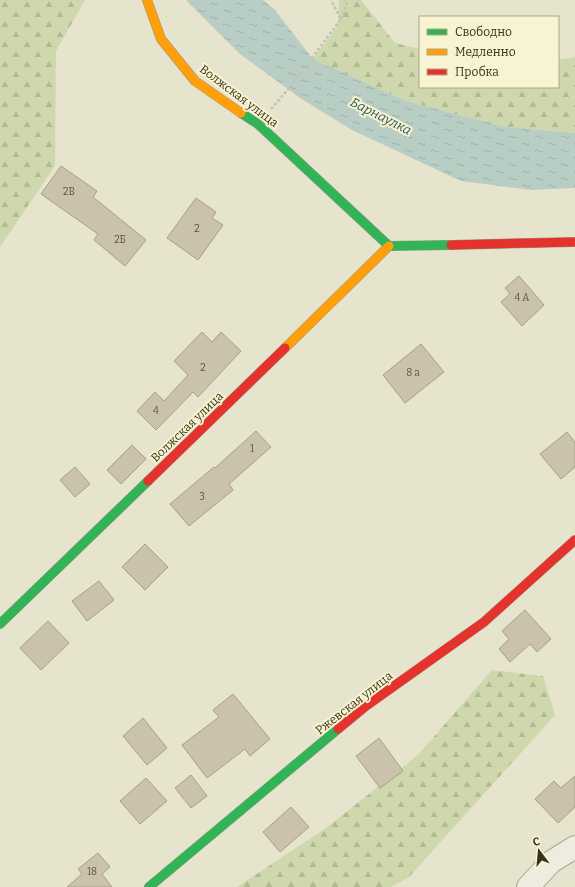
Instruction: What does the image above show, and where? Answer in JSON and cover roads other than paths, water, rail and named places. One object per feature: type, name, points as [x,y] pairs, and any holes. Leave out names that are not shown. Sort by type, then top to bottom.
[{"type":"street","name":"Волжская улица","points":[[0,624],[389,246],[258,124],[195,81],[161,39],[147,0]]},
{"type":"street","points":[[389,246],[575,242]]},
{"type":"street","name":"Ржевская улица","points":[[149,887],[366,706],[484,622],[575,540]]},
{"type":"street","points":[[528,887],[551,862],[575,847]]},
{"type":"water","name":"Барнаулка","points":[[186,0],[263,0],[274,9],[313,59],[406,101],[506,127],[575,133],[575,188],[531,190],[461,181],[352,130],[300,98],[240,54]]}]
